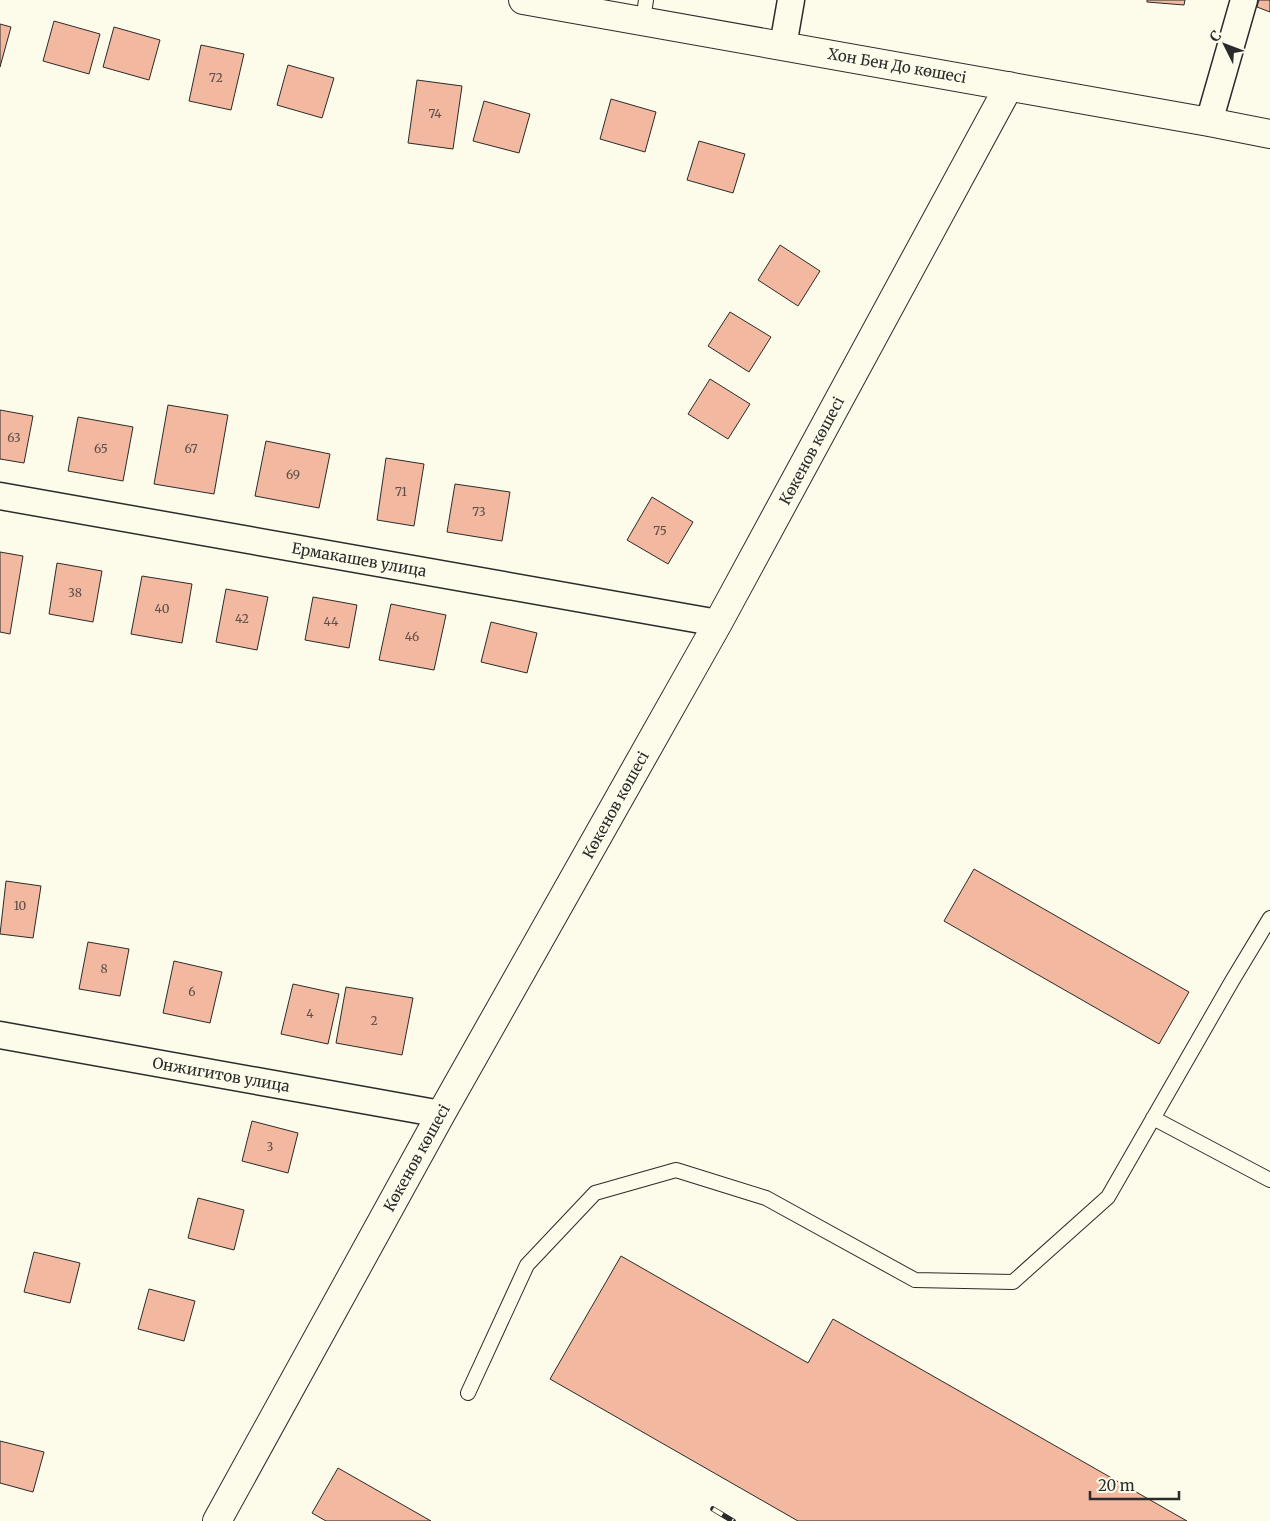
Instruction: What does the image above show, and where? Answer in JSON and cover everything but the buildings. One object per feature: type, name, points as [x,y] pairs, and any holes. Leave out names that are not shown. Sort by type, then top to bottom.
[{"type":"street","name":"Хон Бен До көшесі","points":[[524,0],[645,11],[783,46],[1270,134]]},
{"type":"street","points":[[783,46],[790,0]]},
{"type":"street","points":[[1209,122],[1244,0]]},
{"type":"street","name":"Көкенов көшесі","points":[[216,1521],[441,1114],[718,623],[1009,86]]},
{"type":"street","name":"Ермакашев улица","points":[[0,496],[718,623]]},
{"type":"street","name":"Онжигитов улица","points":[[0,1035],[441,1114]]},
{"type":"lane","points":[[468,1393],[527,1265],[595,1193],[676,1170],[766,1198],[915,1280],[1013,1282],[1108,1197],[1270,918]]},
{"type":"lane","points":[[1153,1118],[1270,1180]]},
{"type":"railway","points":[[713,1509],[733,1521]]}]
